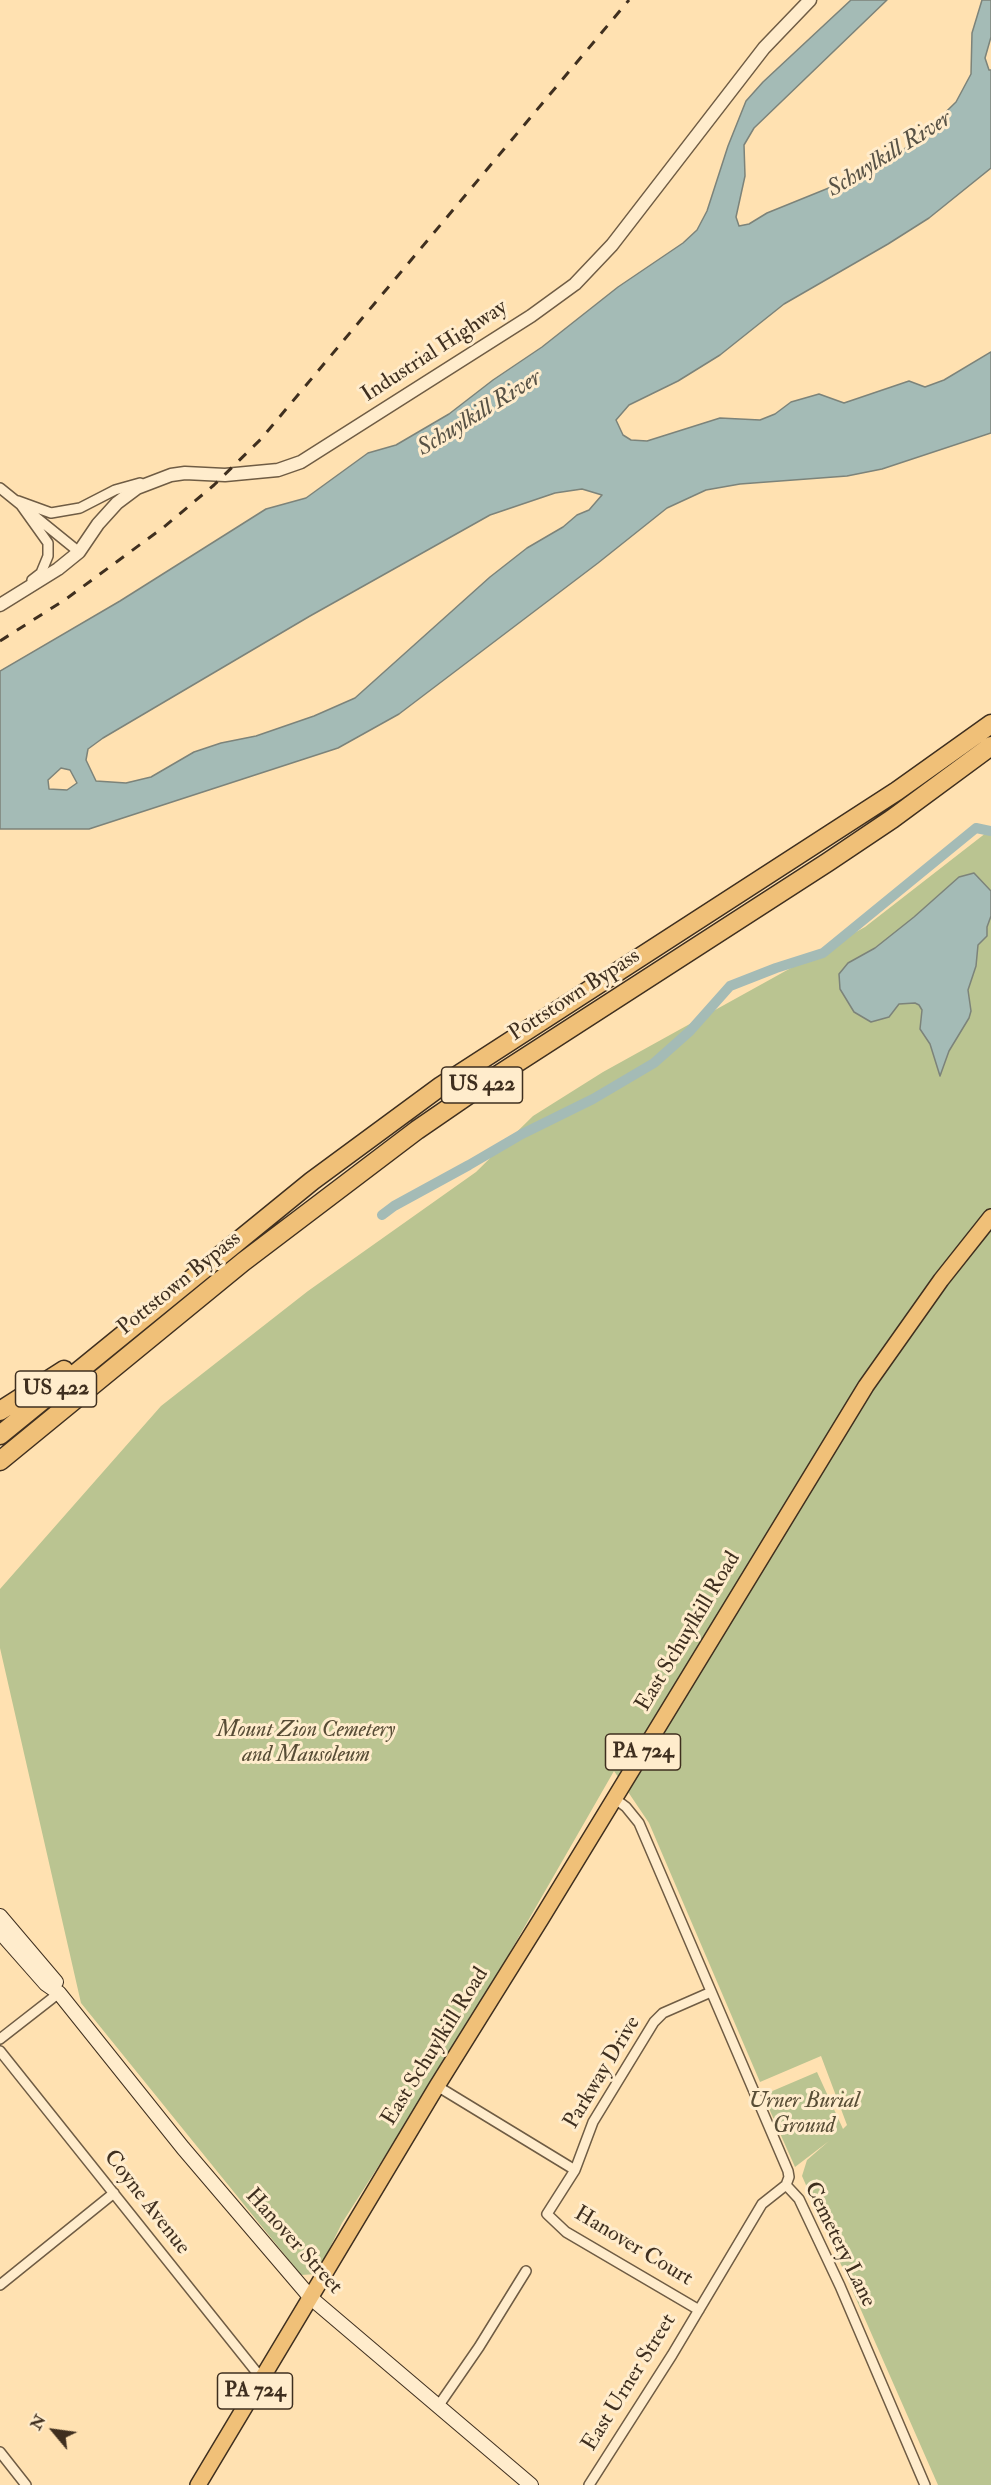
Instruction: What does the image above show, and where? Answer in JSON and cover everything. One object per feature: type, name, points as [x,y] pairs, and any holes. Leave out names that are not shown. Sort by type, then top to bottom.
[{"type":"highway","name":"Pottstown Bypass","points":[[0,1435],[312,1181],[441,1086],[897,791],[991,724]]},
{"type":"highway","name":"Pottstown Bypass","points":[[0,1461],[243,1262],[417,1130],[481,1086],[847,850],[991,746]]},
{"type":"highway","points":[[0,1411],[95,1350],[112,1342]]},
{"type":"main road","name":"East Schuylkill Road","points":[[311,2298],[866,1386],[941,1280],[991,1217]]},
{"type":"main road","name":"Hanover Street","points":[[0,1916],[56,1982],[59,1993]]},
{"type":"main road","name":"Hanover Street","points":[[0,1932],[46,1984],[59,1993],[190,2156],[311,2298],[531,2485]]},
{"type":"main road","name":"PA 724","points":[[198,2485],[311,2298]]},
{"type":"street","name":"Industrial Highway","points":[[0,605],[58,569],[80,552],[98,524],[117,503],[137,488],[171,475],[185,473],[225,475],[278,470],[301,462],[531,316],[574,284],[612,244],[759,53],[810,0]]},
{"type":"street","points":[[18,501],[51,513],[80,508],[115,490],[171,475]]},
{"type":"street","points":[[0,488],[80,552]]},
{"type":"street","points":[[13,597],[41,573],[48,556],[48,543],[18,501]]},
{"type":"street","name":"Cemetery Lane","points":[[614,1798],[626,1807],[639,1823],[788,2171],[789,2177],[786,2185],[799,2199],[840,2286],[925,2485]]},
{"type":"street","name":"Parkway Drive","points":[[574,2170],[593,2122],[654,2022],[663,2013],[711,1992]]},
{"type":"street","points":[[0,2038],[59,1993]]},
{"type":"street","name":"Coyne Avenue","points":[[0,2050],[262,2379]]},
{"type":"street","name":"Hanover Court","points":[[438,2086],[574,2170],[547,2214],[566,2232],[699,2310]]},
{"type":"street","name":"East Urner Street","points":[[589,2485],[699,2310],[762,2204],[786,2185]]},
{"type":"street","points":[[0,2285],[114,2193]]},
{"type":"street","points":[[439,2405],[479,2347],[526,2271]]},
{"type":"street","points":[[0,2452],[26,2485]]},
{"type":"green space","points":[[991,829],[991,2485],[938,2485],[802,2176],[807,2160],[829,2141],[795,2167],[763,2095],[817,2072],[843,2129],[847,2125],[821,2056],[760,2082],[649,1823],[614,1771],[463,2034],[342,2223],[317,2274],[301,2275],[81,2003],[0,1648],[0,1589],[161,1406],[308,1291],[476,1172],[533,1116],[603,1072],[865,927]]},
{"type":"water","name":"Schuylkill River","points":[[851,0],[887,0],[754,128],[744,145],[745,176],[736,217],[739,226],[749,224],[767,213],[846,181],[913,144],[956,102],[971,74],[972,33],[982,0],[991,0],[991,37],[985,58],[991,70],[991,168],[929,218],[784,304],[720,355],[678,381],[629,405],[616,420],[623,435],[631,440],[647,441],[720,418],[760,420],[775,414],[791,402],[819,394],[844,403],[909,381],[925,387],[944,380],[991,352],[991,433],[882,469],[847,476],[740,484],[706,490],[667,508],[399,714],[338,748],[89,829],[0,829],[0,671],[120,601],[266,509],[306,498],[368,453],[396,445],[449,414],[493,380],[542,347],[618,287],[683,243],[697,230],[707,211],[728,146],[746,101],[763,82]],"holes":[[[582,489],[602,495],[589,510],[577,515],[563,527],[527,548],[490,577],[355,698],[314,716],[256,736],[221,743],[194,752],[151,777],[126,783],[96,781],[86,760],[88,749],[103,738],[310,616],[490,515],[555,493]],[[61,768],[70,770],[77,783],[67,790],[49,789],[48,780]]]},
{"type":"water","points":[[974,873],[991,891],[991,916],[987,936],[978,945],[976,966],[968,990],[971,1011],[969,1018],[949,1051],[940,1076],[930,1044],[920,1029],[922,1010],[919,1005],[899,1004],[889,1017],[871,1022],[854,1012],[840,989],[839,974],[848,963],[875,948],[959,877]]},
{"type":"waterway","points":[[382,1215],[522,1134],[593,1099],[654,1063],[690,1031],[730,986],[823,953],[976,828],[991,831]]},
{"type":"railway","points":[[0,641],[66,599],[164,527],[214,485],[261,439],[629,0]]},
{"type":"park label","name":"Mount Zion Cemetery and Mausoleum","points":[[306,1744]]},
{"type":"park label","name":"Urner Burial Ground","points":[[804,2114]]}]
